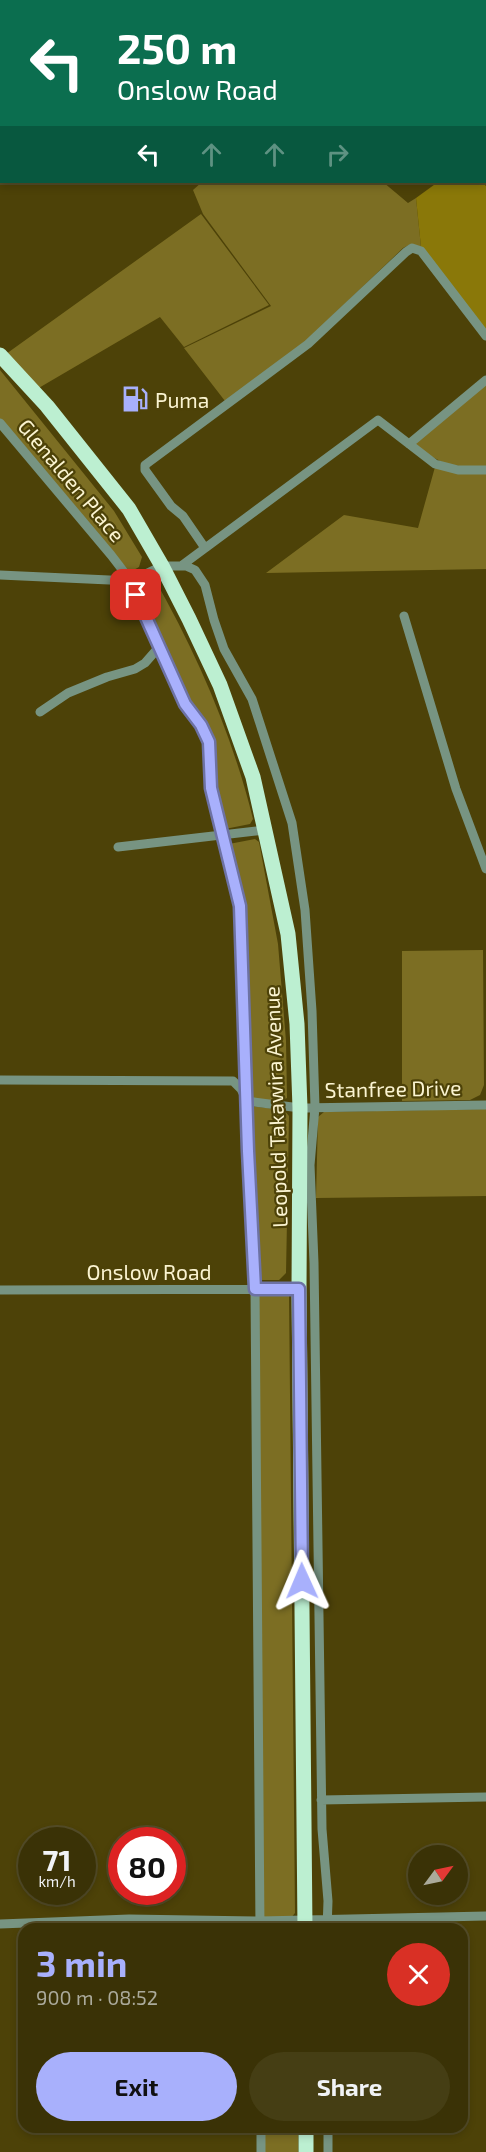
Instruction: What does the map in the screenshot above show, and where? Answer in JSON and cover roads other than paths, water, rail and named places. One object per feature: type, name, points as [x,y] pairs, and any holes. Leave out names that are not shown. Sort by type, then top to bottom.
[{"type":"highway","name":"Leopold Takawira Avenue","points":[[0,355],[80,445],[129,509],[162,566],[223,694],[253,777],[288,934],[307,1108],[306,1262],[299,1289],[305,1923]]},
{"type":"highway","points":[[306,2133],[306,2152]]},
{"type":"street","points":[[205,548],[183,516],[171,506],[145,470],[145,465],[308,344],[406,252],[412,248],[421,251],[486,336]]},
{"type":"street","points":[[409,444],[486,380]]},
{"type":"street","points":[[181,566],[378,420],[435,464],[458,470],[486,470]]},
{"type":"street","name":"Glenalden Place","points":[[0,423],[131,581],[185,704],[201,725],[209,742],[211,788],[240,906],[255,1289],[260,1923]]},
{"type":"street","points":[[0,575],[131,581],[162,566],[181,566],[195,570],[205,585],[213,620],[224,649],[252,699],[292,823],[305,910],[312,1011],[307,1108]]},
{"type":"street","points":[[404,616],[443,747],[486,869]]},
{"type":"street","points":[[40,712],[68,693],[107,677],[135,669],[145,663],[159,647]]},
{"type":"street","points":[[118,847],[265,830]]},
{"type":"street","points":[[0,1080],[233,1081],[242,1089],[247,1101]]},
{"type":"street","name":"Stanfree Drive","points":[[247,1101],[307,1108],[486,1105]]},
{"type":"street","points":[[306,1262],[315,1432],[321,1800],[327,1923]]},
{"type":"street","name":"Onslow Road","points":[[0,1290],[299,1289]]},
{"type":"street","points":[[300,1418],[315,1432]]},
{"type":"street","points":[[321,1800],[486,1797]]},
{"type":"street","points":[[347,1923],[486,1916]]},
{"type":"street","points":[[26,1923],[129,1919],[216,1923]]},
{"type":"street","points":[[0,1924],[18,1923]]},
{"type":"street","points":[[261,2133],[261,2152]]},
{"type":"street","points":[[328,2133],[328,2152]]},
{"type":"place","name":"Puma","points":[[135,399]]}]
